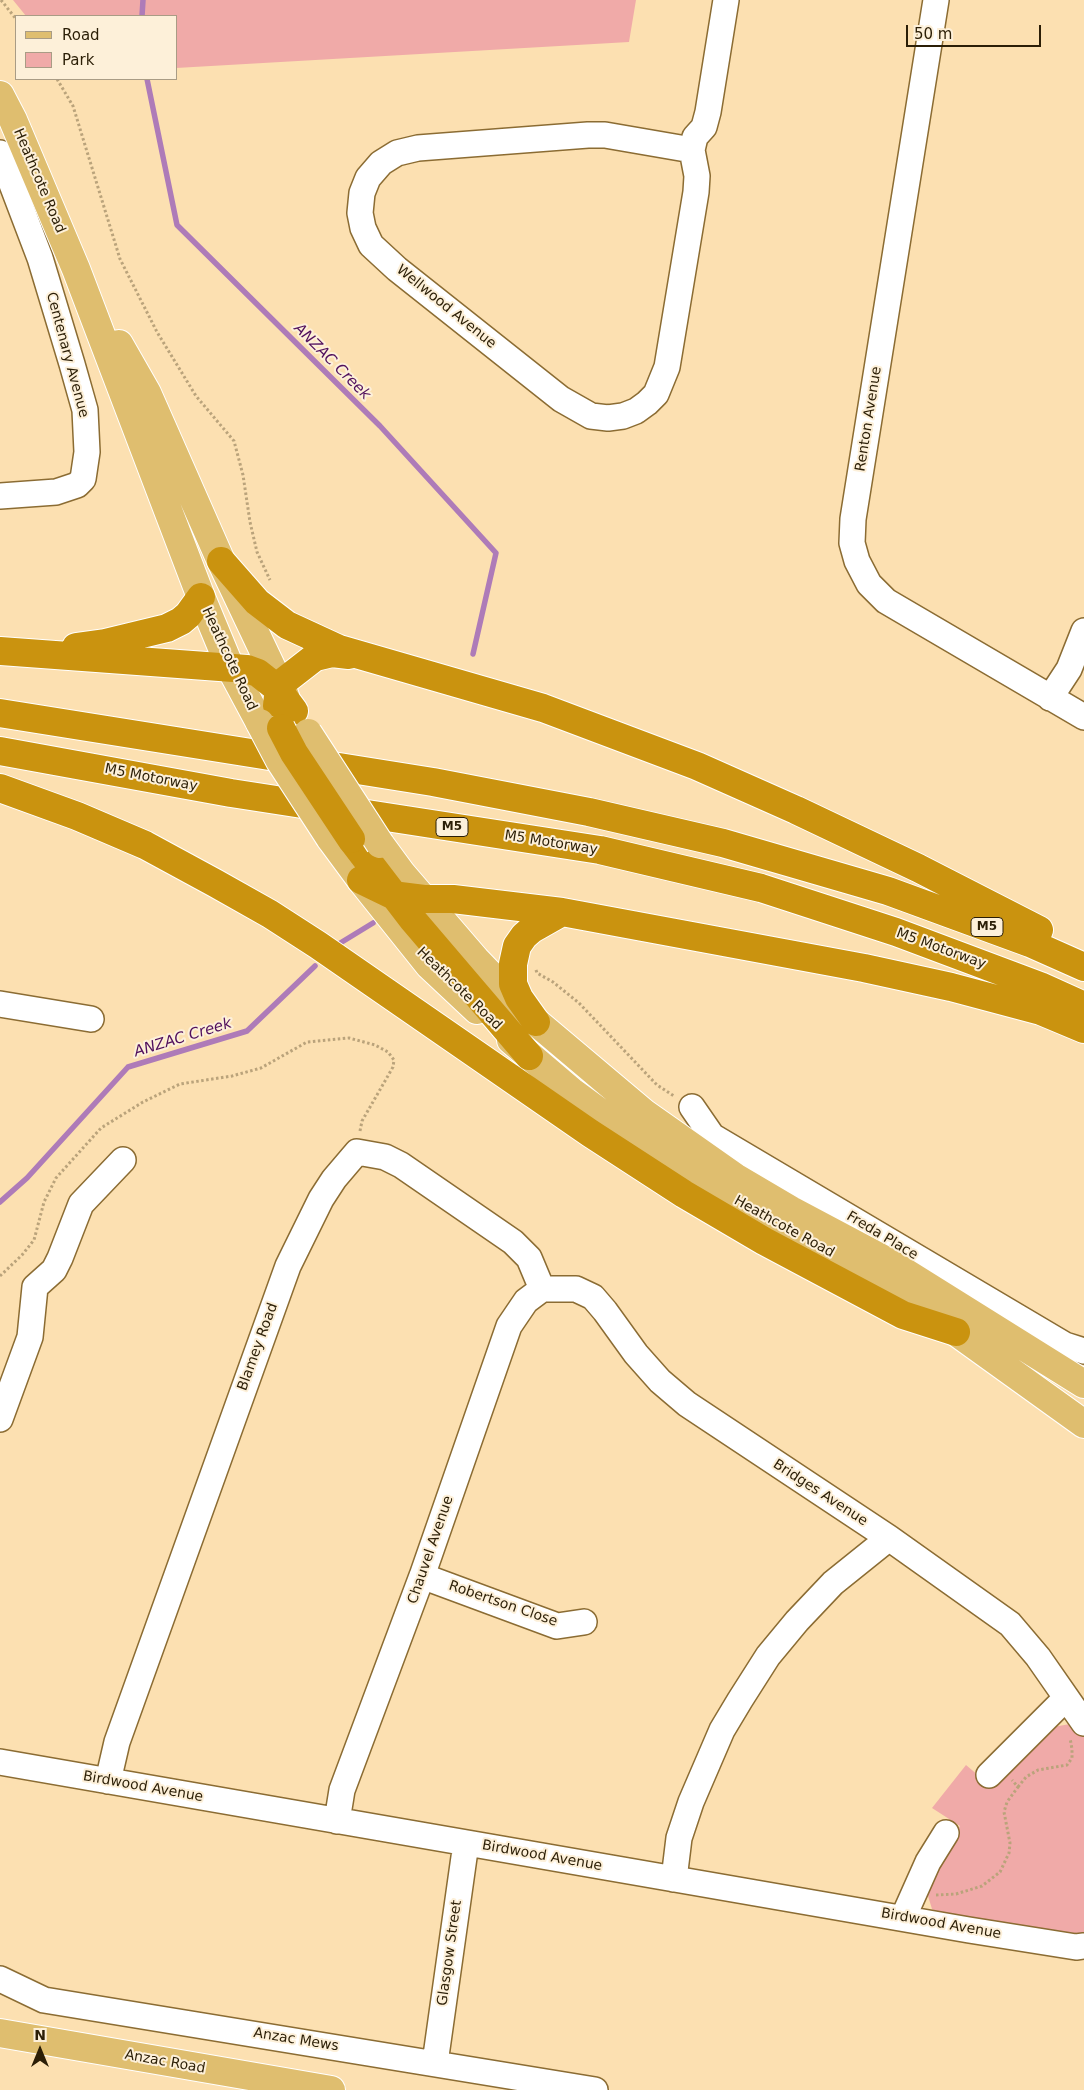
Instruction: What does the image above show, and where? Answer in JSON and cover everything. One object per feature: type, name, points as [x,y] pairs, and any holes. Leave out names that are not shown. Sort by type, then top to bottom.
[{"type":"highway","points":[[221,561],[257,602],[287,625],[339,649],[544,708],[697,766],[909,864],[1084,954]]},
{"type":"highway","points":[[11,652],[106,643],[167,628],[188,615],[200,597]]},
{"type":"highway","points":[[11,652],[112,661],[247,669],[258,673],[278,686]]},
{"type":"highway","points":[[368,656],[332,653],[315,657],[278,686],[277,711],[286,724],[294,753],[340,839],[394,895],[529,1056]]},
{"type":"highway","name":"M5","points":[[0,713],[433,782],[618,818],[723,843],[888,891],[1030,943],[1084,966]]},
{"type":"highway","name":"M5 Motorway","points":[[0,751],[231,793],[600,850],[761,888],[851,917],[1040,986],[1084,1006]]},
{"type":"highway","points":[[0,788],[78,816],[145,845],[270,914],[318,945],[590,1134],[684,1194],[764,1241],[903,1315],[956,1332]]},
{"type":"highway","points":[[360,880],[394,895],[424,899],[453,899],[562,912],[864,968],[951,987],[1041,1011],[1084,1029]]},
{"type":"highway","points":[[536,1022],[519,998],[512,984],[513,964],[517,946],[532,929],[562,912]]},
{"type":"main road","name":"Heathcote Road","points":[[0,94],[13,120],[76,269],[200,597],[230,667],[286,724],[424,899],[476,960],[536,1022],[644,1113],[735,1177],[791,1210],[887,1261],[1084,1384]]},
{"type":"main road","name":"Heathcote Road","points":[[76,269],[147,393],[278,686]]},
{"type":"main road","name":"Heathcote Road","points":[[340,839],[360,880],[429,964],[469,1003],[529,1056],[624,1130],[683,1169],[879,1281],[956,1332],[1084,1424]]},
{"type":"main road","name":"Anzac Road","points":[[0,2033],[331,2090]]},
{"type":"street","points":[[692,150],[695,137],[704,128],[708,112],[726,0]]},
{"type":"street","name":"Renton Avenue","points":[[936,0],[853,519],[852,543],[857,561],[869,584],[886,601],[1084,717]]},
{"type":"street","name":"Wellwood Avenue","points":[[605,135],[692,150],[697,176],[696,192],[667,367],[656,394],[647,403],[623,416],[608,418],[591,416],[562,399],[397,269],[371,245],[362,228],[360,214],[362,193],[368,178],[381,163],[397,153],[418,148],[605,135]]},
{"type":"street","name":"Centenary Avenue","points":[[0,153],[40,258],[85,410],[87,452],[83,479],[78,485],[56,492],[0,496]]},
{"type":"street","points":[[1050,698],[1069,669],[1084,631]]},
{"type":"street","points":[[0,1004],[91,1019]]},
{"type":"street","name":"Freda Place","points":[[692,1107],[712,1136],[1065,1345],[1084,1351]]},
{"type":"street","points":[[357,1152],[386,1157],[401,1165],[513,1242],[528,1258],[542,1289]]},
{"type":"street","name":"Blamey Road","points":[[108,1781],[117,1742],[288,1266],[321,1199],[334,1179],[357,1152]]},
{"type":"street","points":[[0,1419],[30,1336],[34,1287],[48,1277],[60,1258],[81,1204],[123,1160]]},
{"type":"street","name":"Bridges Avenue","points":[[542,1289],[576,1289],[593,1297],[636,1354],[660,1381],[686,1404],[889,1538],[1010,1624],[1038,1657],[1076,1711]]},
{"type":"street","name":"Chauvel Avenue","points":[[337,1821],[342,1790],[422,1576],[508,1326],[526,1301],[542,1289]]},
{"type":"street","points":[[674,1879],[679,1838],[691,1802],[722,1730],[740,1700],[768,1656],[797,1621],[833,1583],[889,1538]]},
{"type":"street","name":"Robertson Close","points":[[422,1576],[557,1626],[584,1622]]},
{"type":"street","points":[[994,1771],[1076,1711]]},
{"type":"street","name":"Birdwood Avenue","points":[[0,1762],[903,1918],[1084,1946]]},
{"type":"street","points":[[903,1918],[928,1862],[946,1833]]},
{"type":"street","name":"Glasgow Street","points":[[435,2063],[466,1843]]},
{"type":"street","name":"Anzac Mews","points":[[0,1978],[44,2000],[595,2090]]},
{"type":"path","points":[[1,0],[15,18]]},
{"type":"path","points":[[58,80],[73,106],[120,259],[157,332],[196,396],[234,441],[244,476],[250,522],[257,552],[266,575],[274,586]]},
{"type":"path","points":[[535,967],[537,973],[553,982],[579,1003],[657,1085],[692,1107]]},
{"type":"path","points":[[0,1276],[22,1255],[34,1240],[44,1202],[56,1178],[101,1128],[143,1102],[180,1084],[262,1068],[307,1042],[349,1038],[375,1044],[388,1052],[394,1060],[393,1067],[362,1121],[357,1152]]},
{"type":"path","points":[[917,1888],[938,1895],[956,1894],[982,1886],[1000,1872],[1006,1860],[1010,1843],[1004,1812],[1006,1802],[1026,1777],[1038,1770],[1067,1765],[1072,1758],[1068,1726],[1076,1711]]},
{"type":"path","points":[[994,1771],[1018,1787]]},
{"type":"green space","points":[[13,0],[636,0],[629,42],[178,68],[178,15],[25,15]]},
{"type":"green space","points":[[1070,1724],[1084,1733],[1084,1939],[944,1917],[932,1909],[928,1896],[928,1885],[960,1826],[932,1808],[966,1765],[992,1787],[1053,1727]]},
{"type":"waterway","name":"ANZAC Creek","points":[[142,15],[143,0]]},
{"type":"waterway","name":"ANZAC Creek","points":[[147,80],[177,225],[380,426],[496,553],[473,654]]},
{"type":"waterway","name":"ANZAC Creek","points":[[337,945],[373,923]]},
{"type":"waterway","name":"ANZAC Creek","points":[[0,1202],[27,1178],[128,1067],[247,1031],[315,966]]}]
